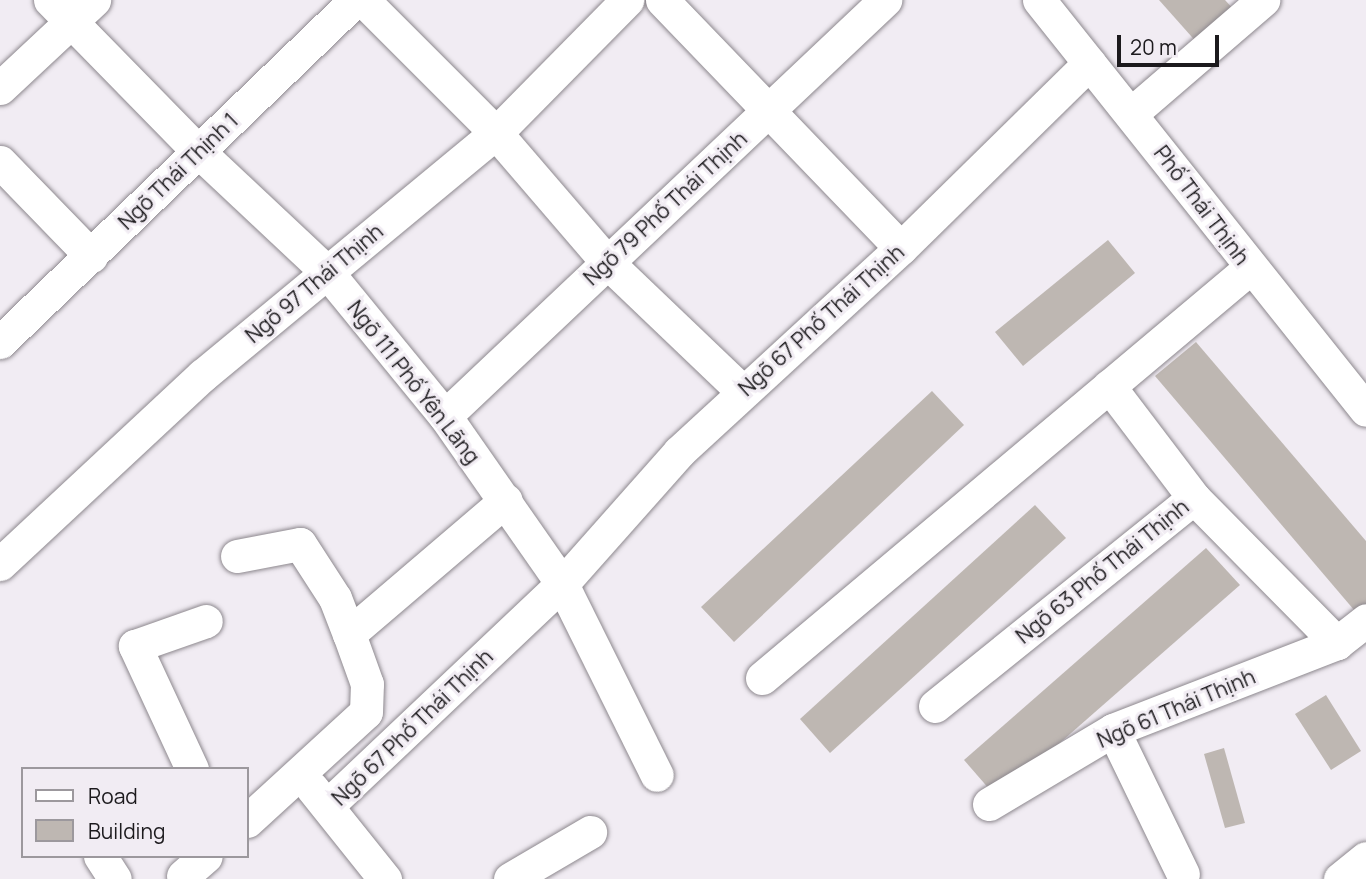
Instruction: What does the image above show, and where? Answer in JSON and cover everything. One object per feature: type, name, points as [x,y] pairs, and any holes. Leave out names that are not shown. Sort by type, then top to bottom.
[{"type":"street","points":[[0,88],[60,11],[94,0]]},
{"type":"street","name":"Ngõ Thái Thịnh 1","points":[[0,342],[356,0]]},
{"type":"street","points":[[363,0],[496,133],[607,262],[742,391]]},
{"type":"street","name":"Ngõ 97 Thái Thịnh","points":[[0,564],[203,375],[496,133],[627,0]]},
{"type":"street","points":[[662,0],[767,114],[901,248]]},
{"type":"street","name":"Ngõ 79 Phố Thái Thịnh","points":[[445,416],[672,197],[767,114],[885,0]]},
{"type":"street","name":"Phố Thái Thịnh","points":[[1040,0],[1089,63],[1133,113],[1250,268],[1366,410]]},
{"type":"street","points":[[1133,113],[1263,0]]},
{"type":"street","name":"Ngõ 111 Phố Yên Lãng","points":[[60,11],[199,152],[327,272],[445,416],[506,500]]},
{"type":"street","name":"Ngõ 67 Phố Thái Thịnh","points":[[385,879],[327,806],[562,584],[679,452],[742,391],[901,248],[1089,63]]},
{"type":"street","points":[[0,162],[92,256]]},
{"type":"street","points":[[762,678],[1250,268]]},
{"type":"street","name":"Ngõ 63 Phố Thái Thịnh","points":[[935,706],[1194,498],[1109,386]]},
{"type":"street","points":[[1194,498],[1337,643]]},
{"type":"street","points":[[349,635],[506,500],[562,584],[657,775]]},
{"type":"street","points":[[237,556],[300,544],[335,598],[367,684],[366,712],[248,820]]},
{"type":"street","name":"Ngõ 61 Thái Thịnh","points":[[989,804],[1113,730],[1337,643],[1366,620]]},
{"type":"street","points":[[191,767],[135,646],[206,621]]},
{"type":"street","points":[[1113,730],[1183,874]]},
{"type":"street","points":[[299,775],[327,806]]},
{"type":"street","points":[[510,879],[590,832]]},
{"type":"street","points":[[101,858],[115,879]]},
{"type":"street","points":[[1340,879],[1366,858]]},
{"type":"building","points":[[1159,0],[1225,0],[1236,12],[1199,45]]},
{"type":"building","points":[[1108,240],[1135,273],[1023,366],[995,332]]},
{"type":"building","points":[[1196,342],[1366,541],[1366,611],[1360,617],[1155,376]]},
{"type":"building","points":[[932,391],[964,425],[734,642],[701,607]]},
{"type":"building","points":[[1035,505],[1066,538],[830,753],[800,719]]},
{"type":"building","points":[[1206,548],[1240,585],[997,798],[964,760]]},
{"type":"building","points":[[1326,695],[1361,751],[1331,770],[1295,714]]},
{"type":"building","points":[[1224,748],[1245,823],[1225,828],[1204,754]]}]
